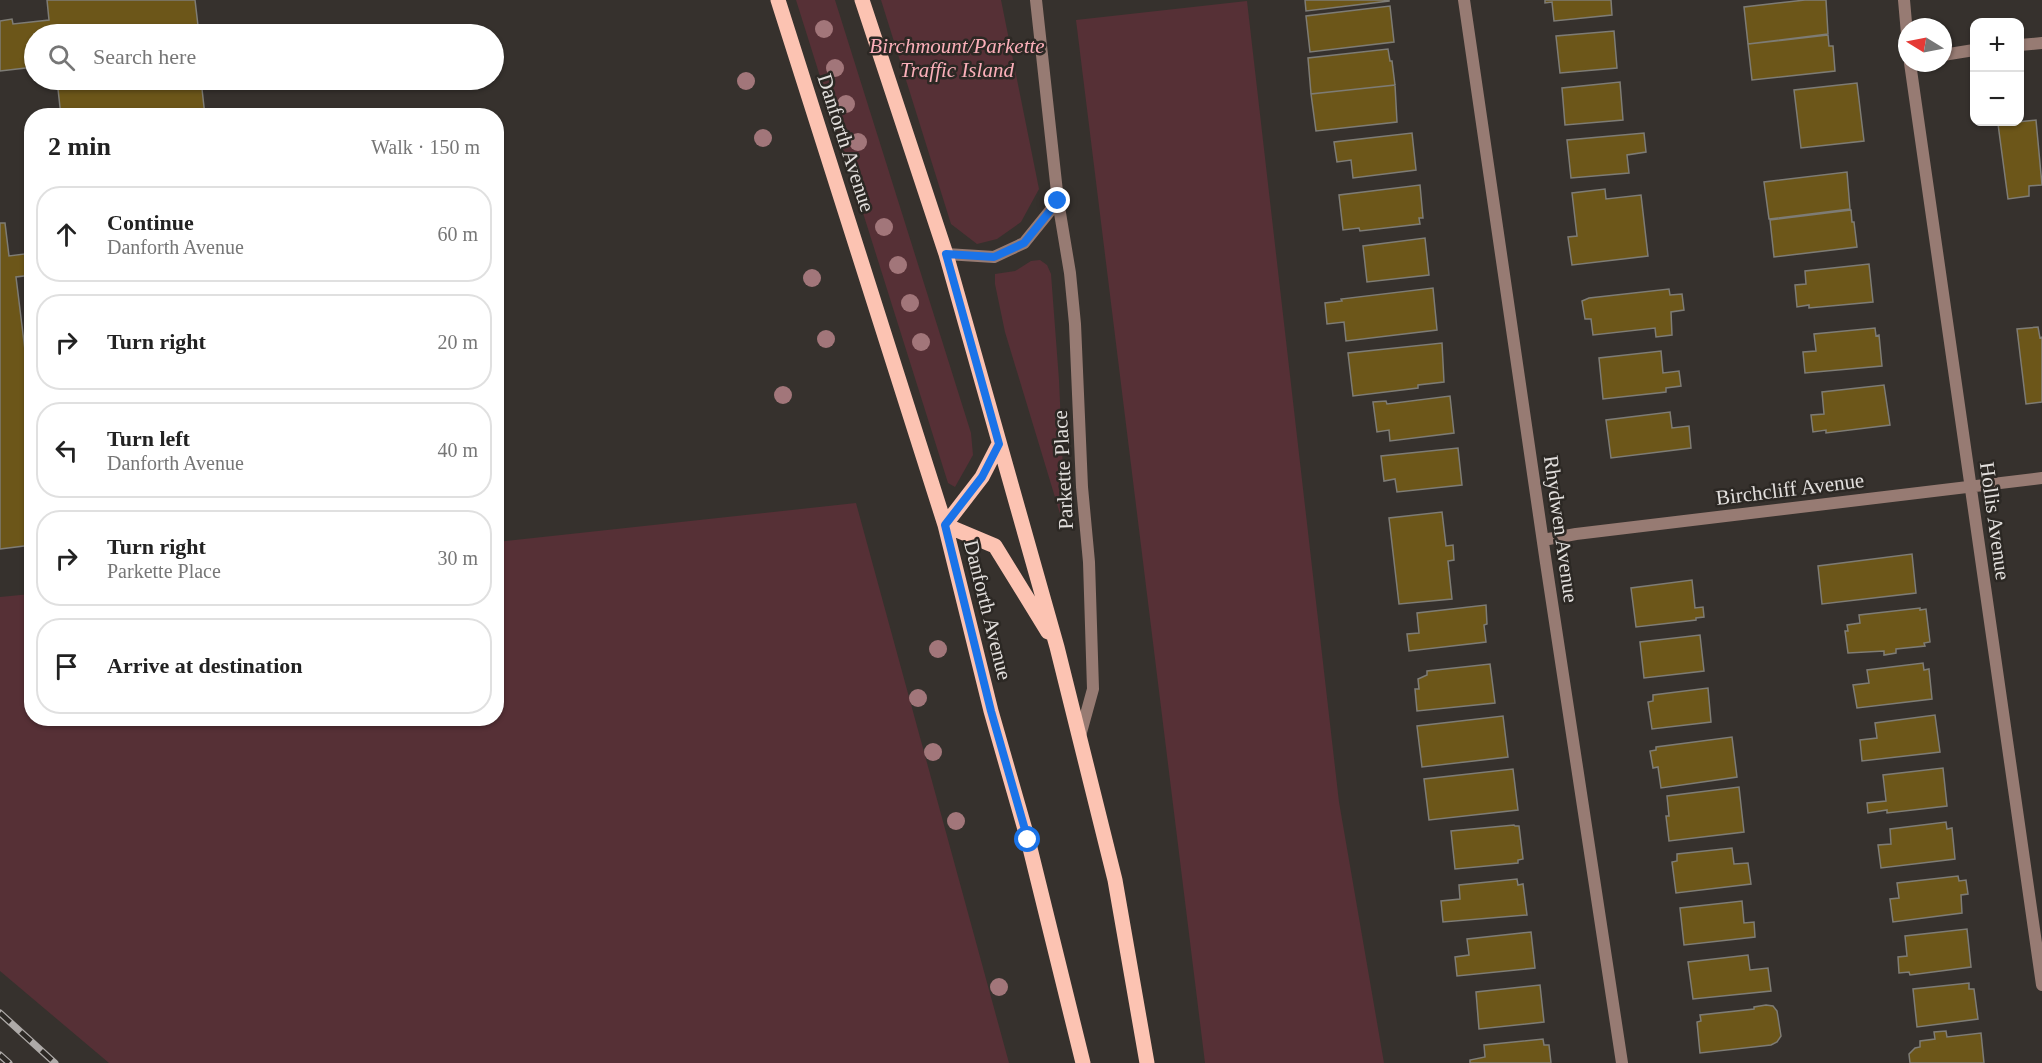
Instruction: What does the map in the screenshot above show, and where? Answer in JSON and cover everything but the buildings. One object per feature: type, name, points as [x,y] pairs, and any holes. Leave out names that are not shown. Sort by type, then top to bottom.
[{"type":"main road","name":"Danforth Avenue","points":[[778,0],[945,525],[991,711],[1028,840],[1083,1063]]},
{"type":"main road","points":[[862,0],[946,254],[1057,647],[1115,880],[1147,1063]]},
{"type":"main road","points":[[999,444],[982,477],[945,525],[994,546],[1057,647]]},
{"type":"street","name":"Parkette Place","points":[[1036,0],[1058,201],[1066,244],[1075,324],[1082,487],[1092,627],[1093,689],[1080,736]]},
{"type":"street","name":"Rhydwen Avenue","points":[[1464,0],[1622,1063]]},
{"type":"street","points":[[1904,0],[1906,18]]},
{"type":"street","points":[[2024,45],[2042,43]]},
{"type":"street","points":[[1952,54],[1970,51]]},
{"type":"street","name":"Hollis Avenue","points":[[1911,72],[2042,985]]},
{"type":"street","points":[[946,254],[994,257],[1024,243],[1058,201]]},
{"type":"street","name":"Birchcliff Avenue","points":[[1543,540],[1576,534],[2042,478]]},
{"type":"green space","points":[[796,0],[835,0],[971,433],[973,455],[955,487],[948,483]]},
{"type":"green space","name":"Birchmount/Parkette Traffic Island","points":[[881,0],[1001,0],[1039,189],[1021,222],[997,239],[977,244],[951,224]]},
{"type":"green space","points":[[1247,1],[1339,802],[1384,1063],[1205,1063],[1076,20]]},
{"type":"green space","points":[[1040,260],[1047,265],[1051,274],[1059,380],[1065,516],[1061,517],[1005,332],[995,284],[995,274],[1015,271],[1031,261]]},
{"type":"green space","points":[[856,503],[1009,1063],[109,1063],[0,971],[0,597],[24,595],[24,726],[504,726],[504,541]]},
{"type":"railway","points":[[0,1013],[55,1063]]},
{"type":"railway","points":[[0,1055],[9,1063]]},
{"type":"route","points":[[1028,840],[991,711],[945,525],[982,477],[999,444],[946,254],[994,257],[1024,243],[1058,201]]}]
